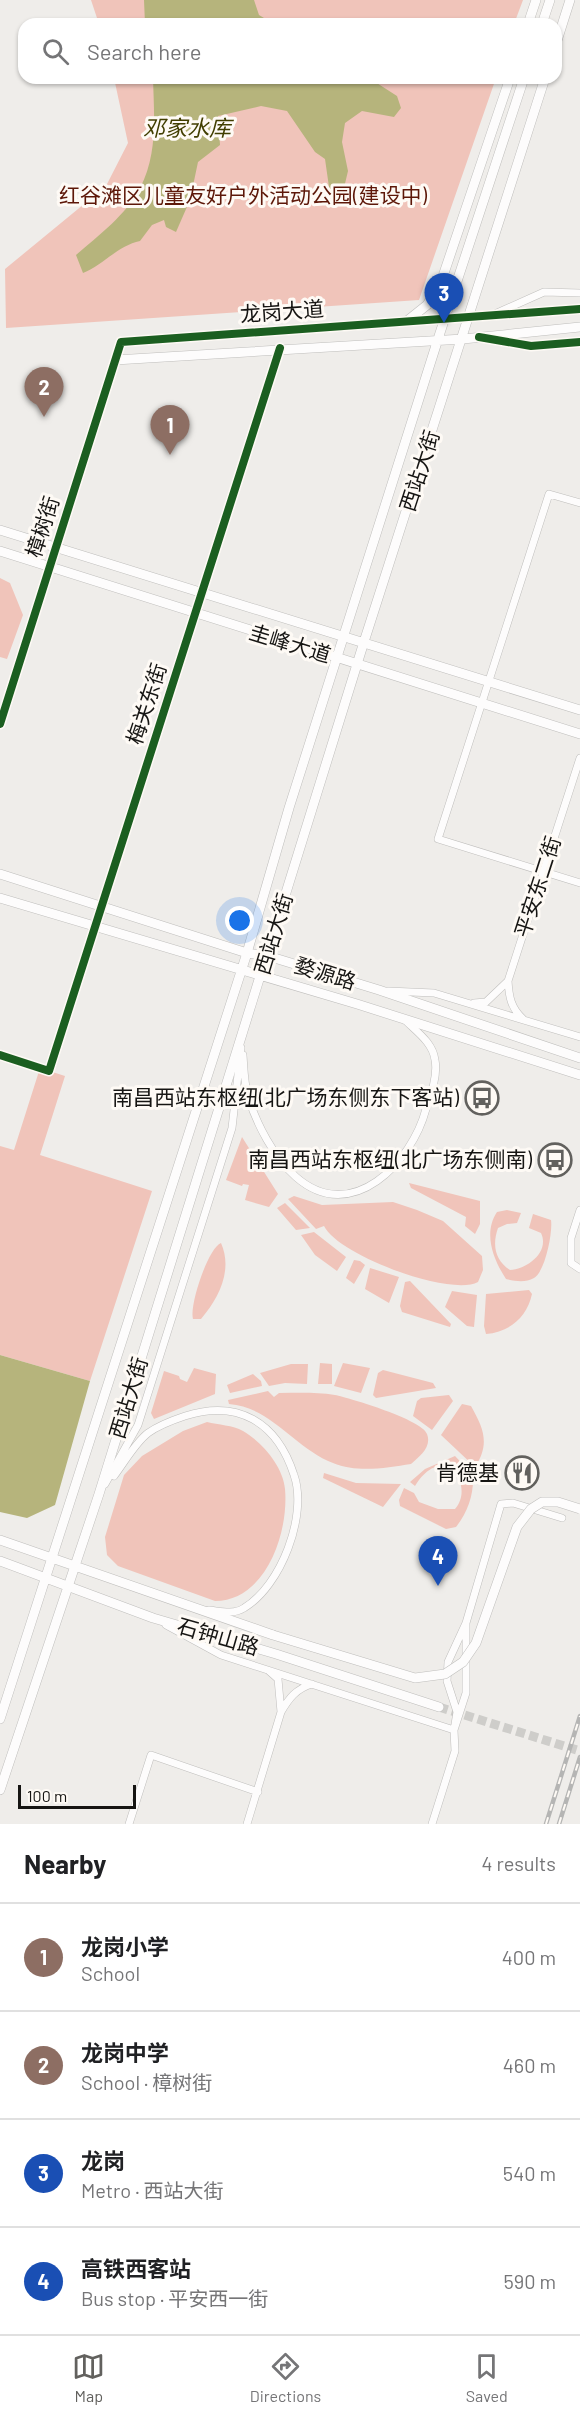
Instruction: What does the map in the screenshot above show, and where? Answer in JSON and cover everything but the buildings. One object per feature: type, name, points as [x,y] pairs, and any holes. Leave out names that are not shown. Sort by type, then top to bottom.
[{"type":"main road","points":[[530,18],[536,0]]},
{"type":"main road","points":[[544,18],[550,0]]},
{"type":"main road","points":[[562,25],[570,0]]},
{"type":"main road","points":[[406,321],[427,304],[440,285],[508,84]]},
{"type":"main road","name":"西站大街","points":[[0,1719],[44,1576],[247,953],[289,808],[345,638],[438,339],[522,84]]},
{"type":"main road","name":"西站大街","points":[[0,1790],[99,1494],[357,664],[543,84]]},
{"type":"main road","name":"龙岗大道","points":[[121,342],[580,309]]},
{"type":"main road","name":"龙岗大道","points":[[115,360],[280,348],[463,339],[580,327]]},
{"type":"main road","name":"圭峰大道","points":[[0,530],[202,591],[363,645],[580,710]]},
{"type":"main road","name":"圭峰大道","points":[[0,551],[580,734]]},
{"type":"main road","name":"婺源路","points":[[0,874],[247,953],[268,956],[379,990],[580,1058]]},
{"type":"main road","name":"婺源路","points":[[0,898],[439,1030],[580,1075]]},
{"type":"main road","points":[[0,1540],[273,1635],[415,1678],[445,1674],[463,1662],[476,1643],[517,1527],[531,1509],[542,1502],[558,1502],[580,1509]]},
{"type":"main road","name":"石钟山路","points":[[0,1561],[153,1618],[276,1654],[439,1707]]},
{"type":"street","points":[[490,316],[544,292],[580,292]]},
{"type":"street","points":[[478,337],[531,346],[580,342]]},
{"type":"street","name":"樟树街","points":[[0,724],[121,342]]},
{"type":"street","name":"梅关东街","points":[[0,1055],[49,1071],[280,348]]},
{"type":"street","points":[[580,503],[549,494],[438,839],[580,883]]},
{"type":"street","name":"平安东二街","points":[[508,981],[580,758]]},
{"type":"street","points":[[466,1003],[486,1002],[508,981]]},
{"type":"street","points":[[508,981],[509,996],[514,1010],[525,1021]]},
{"type":"street","points":[[379,990],[434,993],[580,1037]]},
{"type":"street","points":[[241,1043],[247,1094],[260,1126],[281,1161],[297,1178],[313,1188],[345,1193],[367,1188],[388,1175],[404,1157],[422,1125],[432,1090],[435,1060],[428,1042],[406,1021]]},
{"type":"street","points":[[99,1494],[138,1425],[232,1128],[241,1043]]},
{"type":"street","points":[[580,1210],[569,1253],[572,1263],[580,1269]]},
{"type":"street","points":[[99,1494],[147,1434],[174,1420],[205,1410],[227,1410],[252,1418],[272,1432],[294,1475],[297,1495],[295,1527],[278,1574],[244,1608],[232,1612],[205,1610]]},
{"type":"street","points":[[432,1824],[455,1751],[454,1730],[457,1712],[447,1681],[448,1662],[466,1623],[501,1504],[513,1503],[562,1518]]},
{"type":"street","points":[[153,1618],[221,1655],[454,1730]]},
{"type":"street","points":[[454,1730],[466,1694],[466,1623]]},
{"type":"street","points":[[267,1670],[278,1679],[281,1712]]},
{"type":"street","points":[[247,1824],[281,1712],[290,1697],[301,1687],[313,1683]]},
{"type":"street","points":[[129,1824],[151,1755],[258,1792]]},
{"type":"green space","points":[[91,0],[523,0],[516,18],[97,18]]},
{"type":"green space","name":"红谷滩区儿童友好户外活动公园(建设中)","points":[[115,84],[494,84],[419,300],[6,328],[5,269],[106,186],[128,143]]},
{"type":"green space","points":[[0,578],[10,583],[23,615],[7,659],[0,657]]},
{"type":"green space","points":[[40,1068],[65,1076],[40,1155],[152,1191],[90,1381],[0,1355],[0,1146],[14,1150]]},
{"type":"green space","points":[[242,1137],[278,1194],[269,1207],[245,1200],[249,1185],[243,1184],[242,1186],[226,1180]]},
{"type":"green space","points":[[409,1183],[480,1201],[480,1224],[475,1234],[465,1226],[466,1217],[411,1188]]},
{"type":"green space","points":[[294,1196],[322,1205],[393,1202],[443,1221],[482,1256],[483,1270],[478,1282],[464,1285],[444,1284],[421,1279],[371,1260],[333,1237],[324,1226],[316,1229],[288,1199]]},
{"type":"green space","points":[[285,1203],[310,1228],[296,1230],[277,1208]]},
{"type":"green space","points":[[507,1210],[521,1213],[517,1223],[498,1228],[496,1234],[496,1252],[501,1262],[510,1270],[530,1263],[540,1253],[543,1240],[541,1233],[529,1228],[533,1214],[551,1220],[545,1260],[538,1274],[531,1280],[506,1279],[494,1255],[490,1237],[493,1220],[497,1212]]},
{"type":"green space","points":[[314,1232],[346,1257],[337,1271],[315,1255],[301,1235]]},
{"type":"green space","points":[[221,1243],[225,1263],[222,1283],[201,1319],[193,1319],[194,1302],[205,1266],[216,1247]]},
{"type":"green space","points":[[354,1260],[365,1265],[354,1284],[346,1278]]},
{"type":"green space","points":[[370,1268],[399,1277],[389,1303],[365,1289]]},
{"type":"green space","points":[[410,1281],[451,1324],[450,1327],[402,1312],[400,1306],[405,1282]]},
{"type":"green space","points":[[529,1290],[532,1294],[530,1302],[522,1316],[510,1327],[486,1334],[484,1326],[486,1294]]},
{"type":"green space","points":[[452,1291],[477,1295],[474,1327],[467,1326],[445,1307]]},
{"type":"green space","points":[[320,1363],[332,1364],[332,1384],[318,1384]]},
{"type":"green space","points":[[343,1363],[370,1368],[361,1393],[334,1386]]},
{"type":"green space","points":[[291,1364],[308,1364],[307,1384],[285,1383],[269,1386],[260,1373]]},
{"type":"green space","points":[[194,1368],[216,1374],[215,1394],[154,1419],[151,1413],[164,1371],[179,1376],[187,1382]]},
{"type":"green space","points":[[383,1370],[433,1383],[436,1388],[376,1398],[373,1395],[378,1373]]},
{"type":"green space","points":[[253,1374],[261,1381],[262,1386],[230,1393],[227,1385]]},
{"type":"green space","points":[[268,1391],[274,1397],[279,1393],[335,1395],[385,1410],[423,1428],[427,1434],[427,1447],[411,1464],[362,1469],[333,1463],[307,1448],[271,1420],[244,1407],[229,1404],[228,1400]]},
{"type":"green space","points":[[449,1395],[453,1401],[432,1430],[413,1416],[417,1401],[421,1398]]},
{"type":"green space","points":[[462,1404],[471,1406],[484,1436],[483,1451],[475,1467],[441,1435]]},
{"type":"green space","points":[[207,1422],[239,1429],[257,1441],[276,1463],[285,1489],[283,1525],[271,1561],[261,1577],[248,1590],[233,1598],[215,1601],[118,1566],[107,1555],[105,1537],[124,1475],[142,1456],[183,1431]]},
{"type":"green space","points":[[455,1456],[473,1475],[469,1502],[456,1527],[446,1529],[400,1506],[399,1500],[404,1488],[414,1493],[419,1502],[438,1509],[455,1509],[462,1492],[460,1480],[450,1464],[429,1470],[415,1486],[410,1482],[425,1469]]},
{"type":"green space","points":[[324,1473],[356,1483],[401,1484],[383,1507],[323,1478]]},
{"type":"water","points":[[144,0],[254,0],[259,15],[264,18],[145,18]]},
{"type":"water","name":"邓家水库","points":[[153,84],[378,84],[397,96],[401,108],[394,117],[362,111],[345,123],[342,142],[348,171],[343,192],[330,194],[325,159],[315,152],[287,111],[261,106],[218,116],[220,145],[198,162],[190,200],[176,232],[166,227],[164,220],[152,225],[140,241],[132,243],[83,273],[76,255],[128,207],[146,175],[154,134]]},
{"type":"water","points":[[0,1355],[90,1381],[55,1505],[27,1518],[0,1512]]},
{"type":"tunnel","points":[[439,1707],[580,1751]]},
{"type":"railway","points":[[546,1824],[580,1716]]},
{"type":"railway","points":[[559,1824],[580,1757]]},
{"type":"cycle path","points":[[0,724],[121,342],[580,309]]},
{"type":"cycle path","points":[[479,337],[531,346],[580,342]]},
{"type":"cycle path","points":[[0,1055],[49,1071],[280,348]]},
{"type":"place","name":"龙岗","points":[[444,323]]},
{"type":"place","name":"龙岗中学","points":[[44,417]]},
{"type":"place","name":"龙岗小学","points":[[170,455]]},
{"type":"place","name":"南昌西站东枢纽(北广场东侧东下客站)","points":[[482,1098]]},
{"type":"place","name":"南昌西站东枢纽(北广场东侧南)","points":[[555,1160]]},
{"type":"place","name":"肯德基","points":[[522,1473]]},
{"type":"place","name":"高铁西客站","points":[[438,1586]]}]
